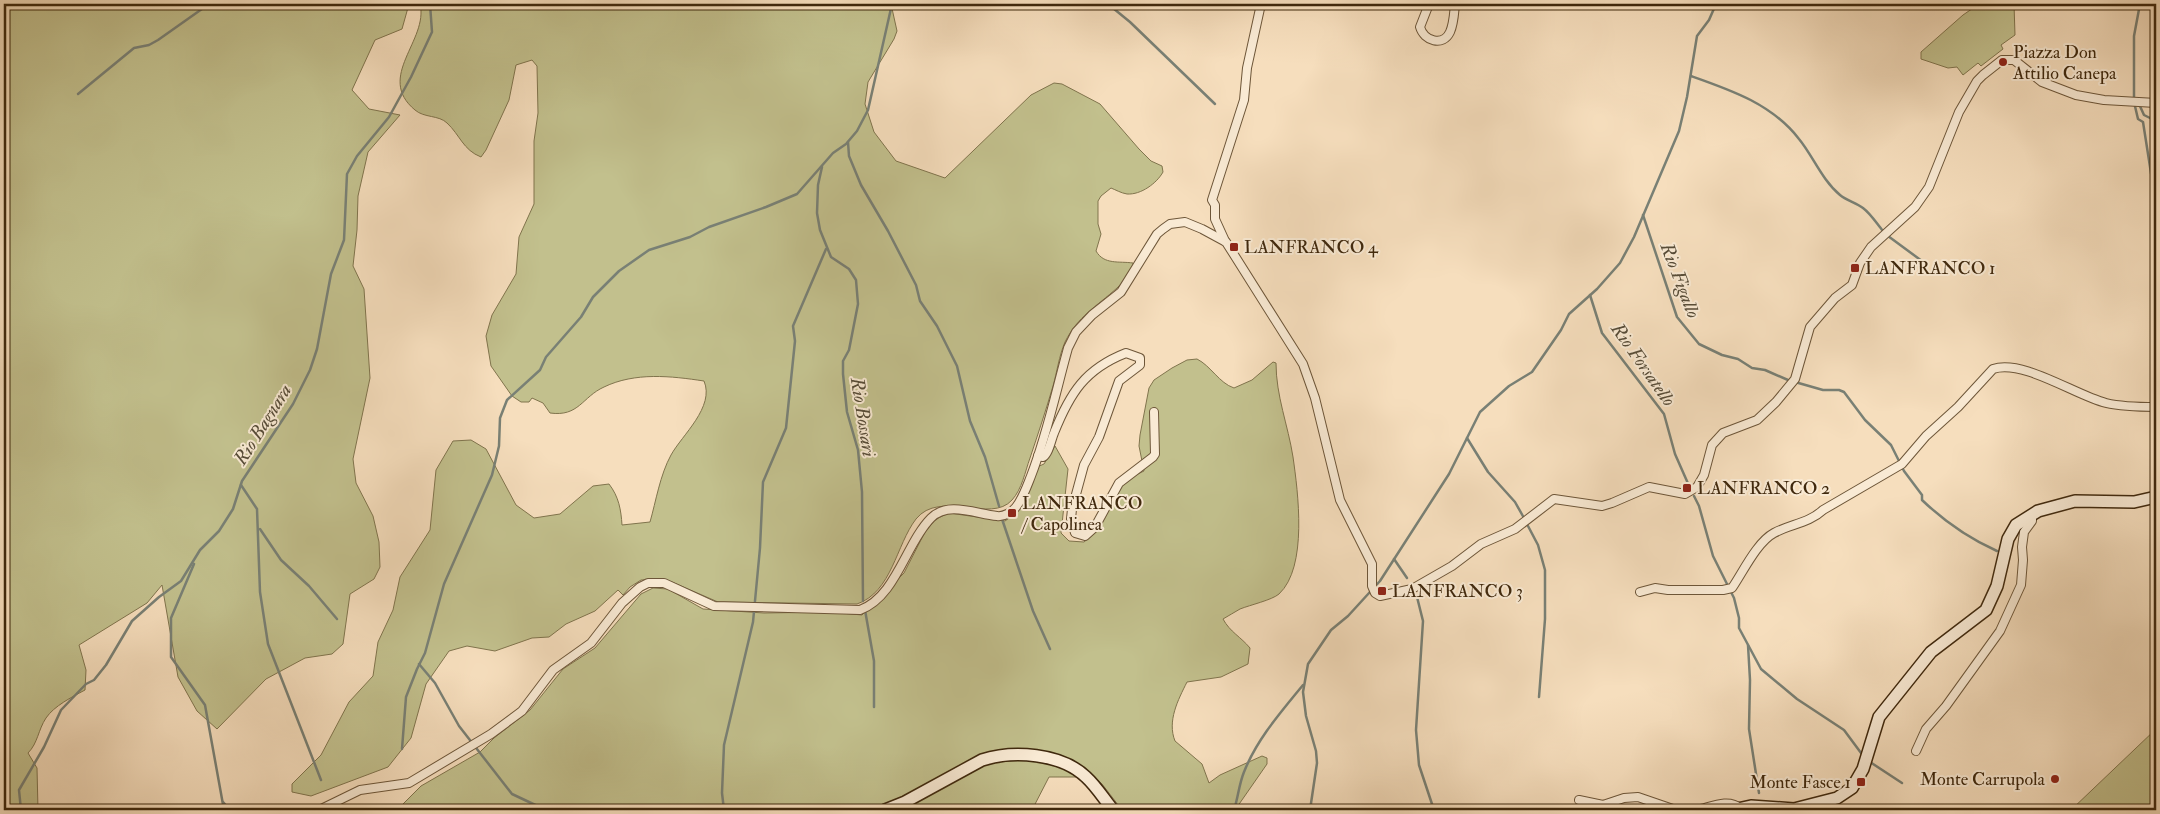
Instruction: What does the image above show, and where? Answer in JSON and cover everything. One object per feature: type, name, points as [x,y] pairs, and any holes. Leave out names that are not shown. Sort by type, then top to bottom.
[{"type":"main road","points":[[1736,809],[1751,806],[1794,809],[1837,798],[1852,788],[1863,769],[1879,717],[1931,652],[1986,610],[1997,586],[2008,539],[2016,525],[2032,514],[2075,501],[2134,502],[2156,497]]},
{"type":"main road","points":[[885,810],[905,802],[982,760],[994,756],[1011,755],[1039,757],[1069,765],[1086,776],[1113,810]]},
{"type":"street","points":[[1261,4],[1247,68],[1244,100],[1212,200],[1215,206],[1215,219],[1226,242],[1302,364],[1315,398],[1340,500],[1372,564],[1372,586],[1375,593],[1380,596],[1412,589],[1452,566],[1481,544],[1515,529],[1554,499],[1602,506],[1612,504],[1649,486],[1685,494],[1698,487],[1704,475],[1712,445],[1723,433],[1757,420],[1776,402],[1795,378],[1810,327],[1835,298],[1852,285],[1860,263],[1871,247],[1915,207],[1930,188],[1959,112],[1977,81],[2002,60],[2014,60],[2042,82],[2076,95],[2104,100],[2156,103]]},
{"type":"street","points":[[1429,4],[1420,28],[1424,36],[1434,41],[1443,39],[1450,33],[1455,4]]},
{"type":"street","points":[[319,810],[360,790],[409,783],[491,734],[522,711],[553,670],[591,642],[622,603],[640,587],[648,583],[664,583],[714,606],[864,609],[885,589],[926,524],[938,513],[949,510],[998,516],[1013,510],[1024,493],[1038,456],[1068,348],[1076,332],[1092,315],[1121,292],[1157,234],[1170,224],[1185,222],[1226,242]]},
{"type":"street","points":[[1038,456],[1043,457],[1046,454],[1062,417],[1088,374],[1126,353],[1140,358],[1140,364],[1123,376],[1116,386],[1100,437],[1084,465],[1071,519],[1075,533],[1085,536],[1095,527],[1119,483],[1155,454],[1154,412]]},
{"type":"street","points":[[1640,592],[1656,588],[1668,590],[1723,590],[1732,588],[1763,542],[1774,533],[1817,516],[1823,510],[1902,464],[1926,436],[1958,407],[1993,369],[1999,367],[2028,371],[2106,403],[2135,407],[2156,407]]},
{"type":"street","points":[[1916,751],[1926,730],[1946,706],[2000,631],[2021,585],[2024,532],[2032,521],[2032,514]]},
{"type":"street","points":[[1579,800],[1604,805],[1624,798],[1638,797],[1673,809],[1686,810]]},
{"type":"street","points":[[1697,810],[1728,803],[1734,804],[1736,809]]},
{"type":"shaded area","points":[[4,4],[409,4],[402,29],[375,40],[352,90],[369,109],[400,115],[368,152],[358,196],[353,266],[364,289],[370,378],[353,459],[356,483],[373,516],[379,542],[380,567],[374,579],[350,594],[343,644],[332,654],[305,658],[266,679],[217,729],[197,711],[178,677],[162,585],[147,603],[79,645],[86,670],[85,690],[64,702],[49,714],[28,753],[37,768],[38,810],[4,810]]},
{"type":"shaded area","points":[[420,4],[891,4],[897,31],[868,82],[865,104],[874,132],[896,161],[945,178],[1031,95],[1054,83],[1062,84],[1100,104],[1151,161],[1162,166],[1163,172],[1153,184],[1138,193],[1127,194],[1111,188],[1098,201],[1098,224],[1101,234],[1096,251],[1108,260],[1133,263],[1133,267],[1119,286],[1082,318],[1065,342],[1023,480],[1012,500],[1003,506],[992,509],[951,506],[938,507],[926,511],[916,519],[909,530],[886,579],[869,598],[857,604],[718,602],[672,582],[659,579],[641,580],[630,587],[623,595],[618,590],[595,611],[566,624],[549,637],[532,638],[495,651],[467,646],[449,651],[426,684],[411,738],[388,767],[311,796],[292,792],[292,784],[321,755],[349,702],[373,676],[378,642],[393,610],[400,577],[430,530],[436,470],[453,441],[471,440],[486,449],[516,505],[534,518],[560,514],[593,486],[609,484],[619,504],[622,525],[650,522],[667,463],[696,420],[705,401],[704,381],[653,376],[628,379],[604,387],[568,412],[550,413],[543,403],[532,398],[529,402],[521,402],[512,396],[491,366],[486,336],[492,315],[516,274],[519,237],[534,204],[534,141],[538,113],[537,66],[532,60],[516,65],[509,100],[486,150],[481,157],[475,154],[444,120],[419,113],[404,97],[400,85],[401,71],[421,18]]},
{"type":"shaded area","points":[[1979,4],[2014,4],[2015,35],[2001,45],[2003,49],[1981,66],[1978,63],[1963,75],[1957,67],[1948,68],[1921,59],[1921,52],[1963,15]]},
{"type":"shaded area","points":[[1197,359],[1229,386],[1234,388],[1252,380],[1273,362],[1276,363],[1278,387],[1291,445],[1297,489],[1299,528],[1294,566],[1288,582],[1276,596],[1240,609],[1223,619],[1250,648],[1248,664],[1221,677],[1187,682],[1177,703],[1173,718],[1172,726],[1175,741],[1202,764],[1209,783],[1220,775],[1262,756],[1267,758],[1267,764],[1235,810],[1122,810],[1102,784],[1087,771],[1080,777],[1049,777],[1032,810],[397,810],[421,786],[480,752],[494,738],[530,710],[563,669],[595,648],[641,594],[653,588],[668,589],[703,609],[764,613],[831,612],[862,615],[904,573],[925,532],[936,519],[949,513],[1005,521],[1012,516],[1026,497],[1037,467],[1044,464],[1055,446],[1068,469],[1061,533],[1069,541],[1084,542],[1096,532],[1113,493],[1121,482],[1144,471],[1139,446],[1149,388],[1154,380],[1172,368],[1187,360]]},
{"type":"shaded area","points":[[2156,729],[2156,810],[2071,810]]},
{"type":"waterway","points":[[78,94],[134,48],[149,45],[158,40],[209,4]]},
{"type":"waterway","name":"Rio Bagnara","points":[[21,810],[19,790],[44,747],[61,710],[86,684],[94,680],[106,665],[132,621],[159,597],[181,581],[200,550],[219,531],[233,509],[242,481],[293,404],[310,370],[317,349],[331,274],[344,240],[347,174],[357,156],[389,117],[411,77],[432,32],[430,4]]},
{"type":"waterway","points":[[402,749],[406,697],[425,653],[444,584],[492,475],[499,446],[500,418],[507,400],[540,370],[546,357],[581,317],[593,297],[619,271],[649,250],[690,237],[709,227],[797,194],[833,153],[846,144],[857,131],[868,110],[892,4]]},
{"type":"waterway","points":[[1108,4],[1130,22],[1215,104]]},
{"type":"waterway","points":[[1310,810],[1317,763],[1316,751],[1306,716],[1303,692],[1308,664],[1331,630],[1348,616],[1380,581],[1449,474],[1480,412],[1509,386],[1532,372],[1561,330],[1569,314],[1597,289],[1620,263],[1634,237],[1679,131],[1687,97],[1697,36],[1709,20],[1716,4]]},
{"type":"waterway","points":[[2140,4],[2134,36],[2134,102],[2138,119],[2143,122],[2156,205]]},
{"type":"waterway","points":[[1691,76],[1736,93],[1764,107],[1776,116],[1799,139],[1834,189],[1842,197],[1866,210],[1883,231]]},
{"type":"waterway","points":[[2139,104],[2144,115],[2156,121]]},
{"type":"waterway","points":[[848,142],[849,156],[861,185],[888,231],[916,285],[920,301],[937,326],[957,366],[970,421],[985,457],[999,506]]},
{"type":"waterway","name":"Rio Bossari","points":[[822,167],[818,185],[817,213],[820,230],[831,257],[849,269],[856,280],[858,304],[849,350],[843,361],[843,374],[847,412],[858,450],[862,492],[863,601]]},
{"type":"waterway","name":"Rio Figallo","points":[[1643,215],[1677,317],[1699,344],[1722,355],[1738,359],[1752,368],[1765,370],[1788,380],[1823,390],[1839,390],[1844,392],[1865,420],[1891,445],[1904,471],[1922,495],[1922,500],[1957,529],[1997,551]]},
{"type":"waterway","points":[[1888,236],[1926,264]]},
{"type":"waterway","points":[[724,810],[722,793],[724,745],[753,622],[760,548],[763,482],[786,428],[795,341],[793,326],[826,249]]},
{"type":"waterway","name":"Rio Forsatello","points":[[1590,295],[1602,333],[1664,414],[1675,454],[1690,488]]},
{"type":"waterway","points":[[1467,438],[1488,472],[1515,502],[1524,518]]},
{"type":"waterway","points":[[241,485],[257,509],[260,592],[268,644],[321,780]]},
{"type":"waterway","points":[[1694,496],[1699,506],[1713,556],[1734,598],[1739,618],[1739,628],[1761,669],[1797,699],[1844,730],[1864,757]]},
{"type":"waterway","points":[[1002,519],[1033,611],[1050,649]]},
{"type":"waterway","points":[[1528,526],[1538,545],[1545,570],[1545,619],[1539,697]]},
{"type":"waterway","points":[[260,529],[281,560],[309,586],[337,619]]},
{"type":"waterway","points":[[1394,559],[1407,578]]},
{"type":"waterway","points":[[194,564],[171,618],[171,657],[205,705],[224,810]]},
{"type":"waterway","points":[[1417,597],[1423,621],[1416,730],[1419,765],[1434,810]]},
{"type":"waterway","points":[[865,610],[874,661],[874,707]]},
{"type":"waterway","points":[[1748,645],[1750,680],[1749,729],[1759,793]]},
{"type":"waterway","points":[[419,664],[435,683],[459,726],[512,794],[546,810]]},
{"type":"waterway","points":[[1234,810],[1242,777],[1249,760],[1270,726],[1303,685]]},
{"type":"waterway","points":[[1870,762],[1902,783]]},
{"type":"waterway","points":[[223,802],[230,810]]},
{"type":"place","name":"Piazza Don Attilio Canepa","points":[[2003,62]]},
{"type":"place","name":"LANFRANCO 4","points":[[1234,247]]},
{"type":"place","name":"LANFRANCO 1","points":[[1855,268]]},
{"type":"place","name":"LANFRANCO 2","points":[[1687,488]]},
{"type":"place","name":"LANFRANCO / Capolinea","points":[[1012,513]]},
{"type":"place","name":"LANFRANCO 3","points":[[1382,591]]},
{"type":"place","name":"Monte Carrupola","points":[[2055,779]]},
{"type":"place","name":"Monte Fasce 1","points":[[1861,782]]}]
